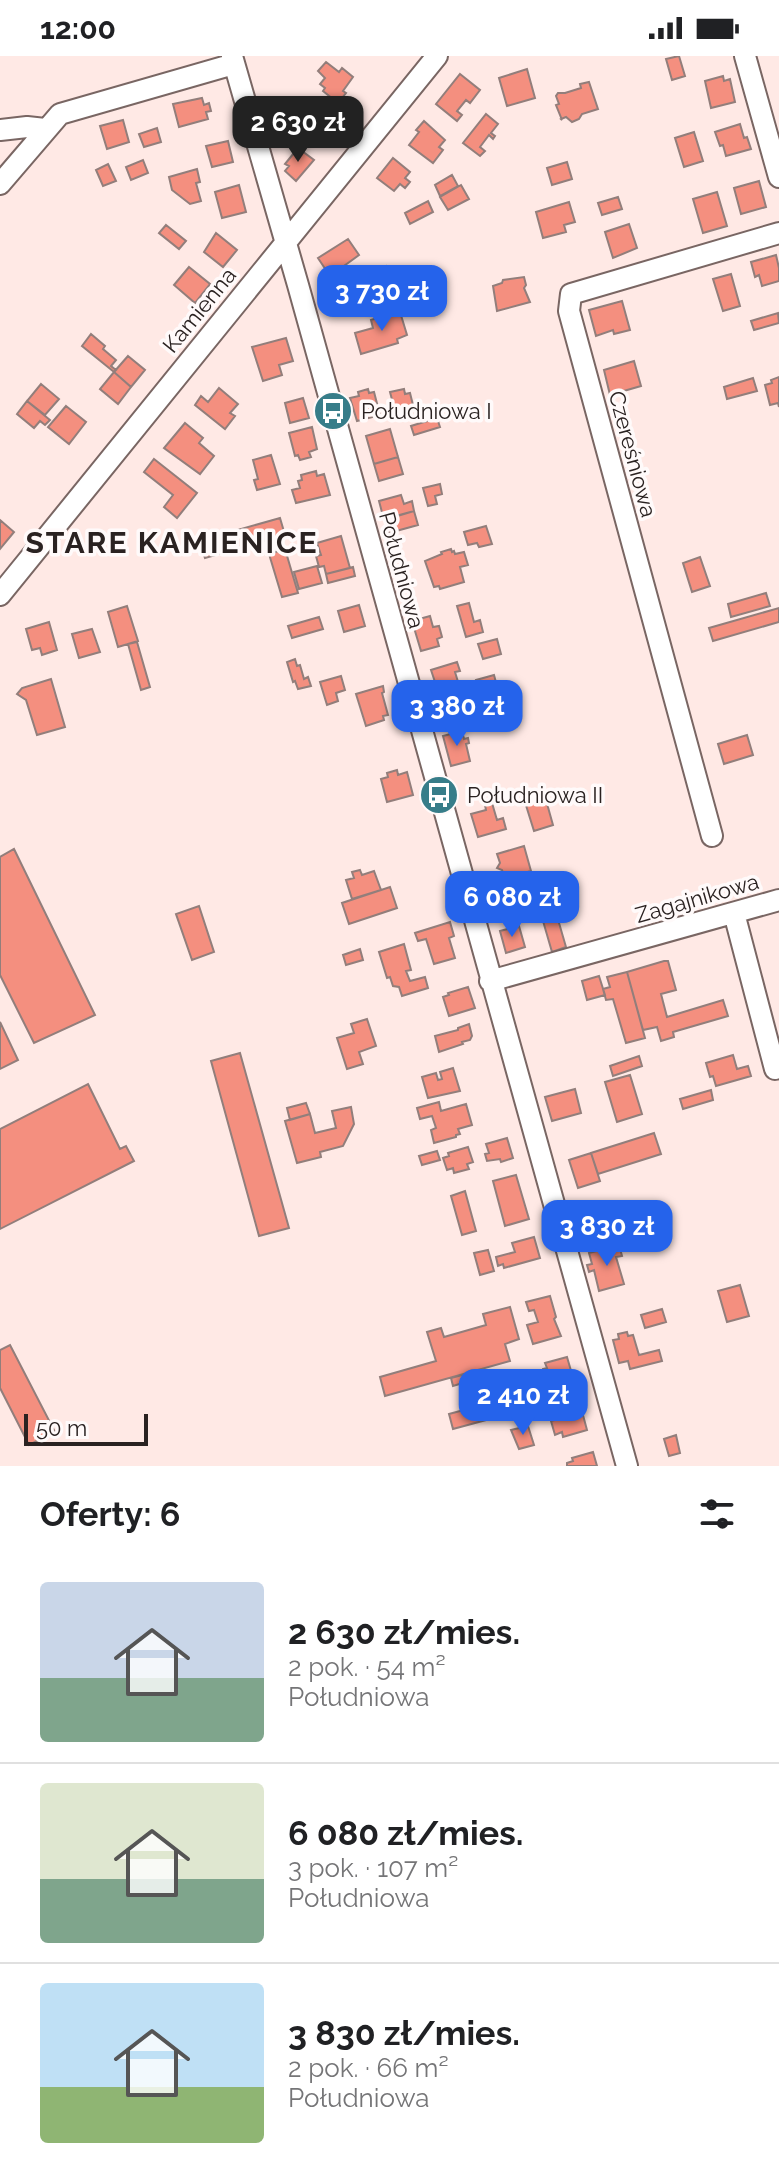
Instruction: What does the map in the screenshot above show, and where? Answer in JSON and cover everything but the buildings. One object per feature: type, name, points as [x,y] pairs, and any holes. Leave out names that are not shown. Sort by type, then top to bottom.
[{"type":"street","name":"Kamienna","points":[[0,595],[437,56]]},
{"type":"street","points":[[745,56],[779,177]]},
{"type":"street","name":"Południowa","points":[[233,60],[627,1466]]},
{"type":"street","points":[[0,184],[60,114],[233,60]]},
{"type":"street","points":[[0,130],[45,129]]},
{"type":"street","name":"Czereśniowa","points":[[712,836],[569,311],[569,301],[571,294],[779,233]]},
{"type":"street","name":"Zagajnikowa","points":[[490,981],[779,900]]},
{"type":"street","points":[[734,913],[775,1069]]},
{"type":"place","name":"Południowa I","points":[[333,411]]},
{"type":"place","name":"Południowa II","points":[[439,795]]},
{"type":"district","name":"STARE KAMIENICE","points":[[172,542]]}]
